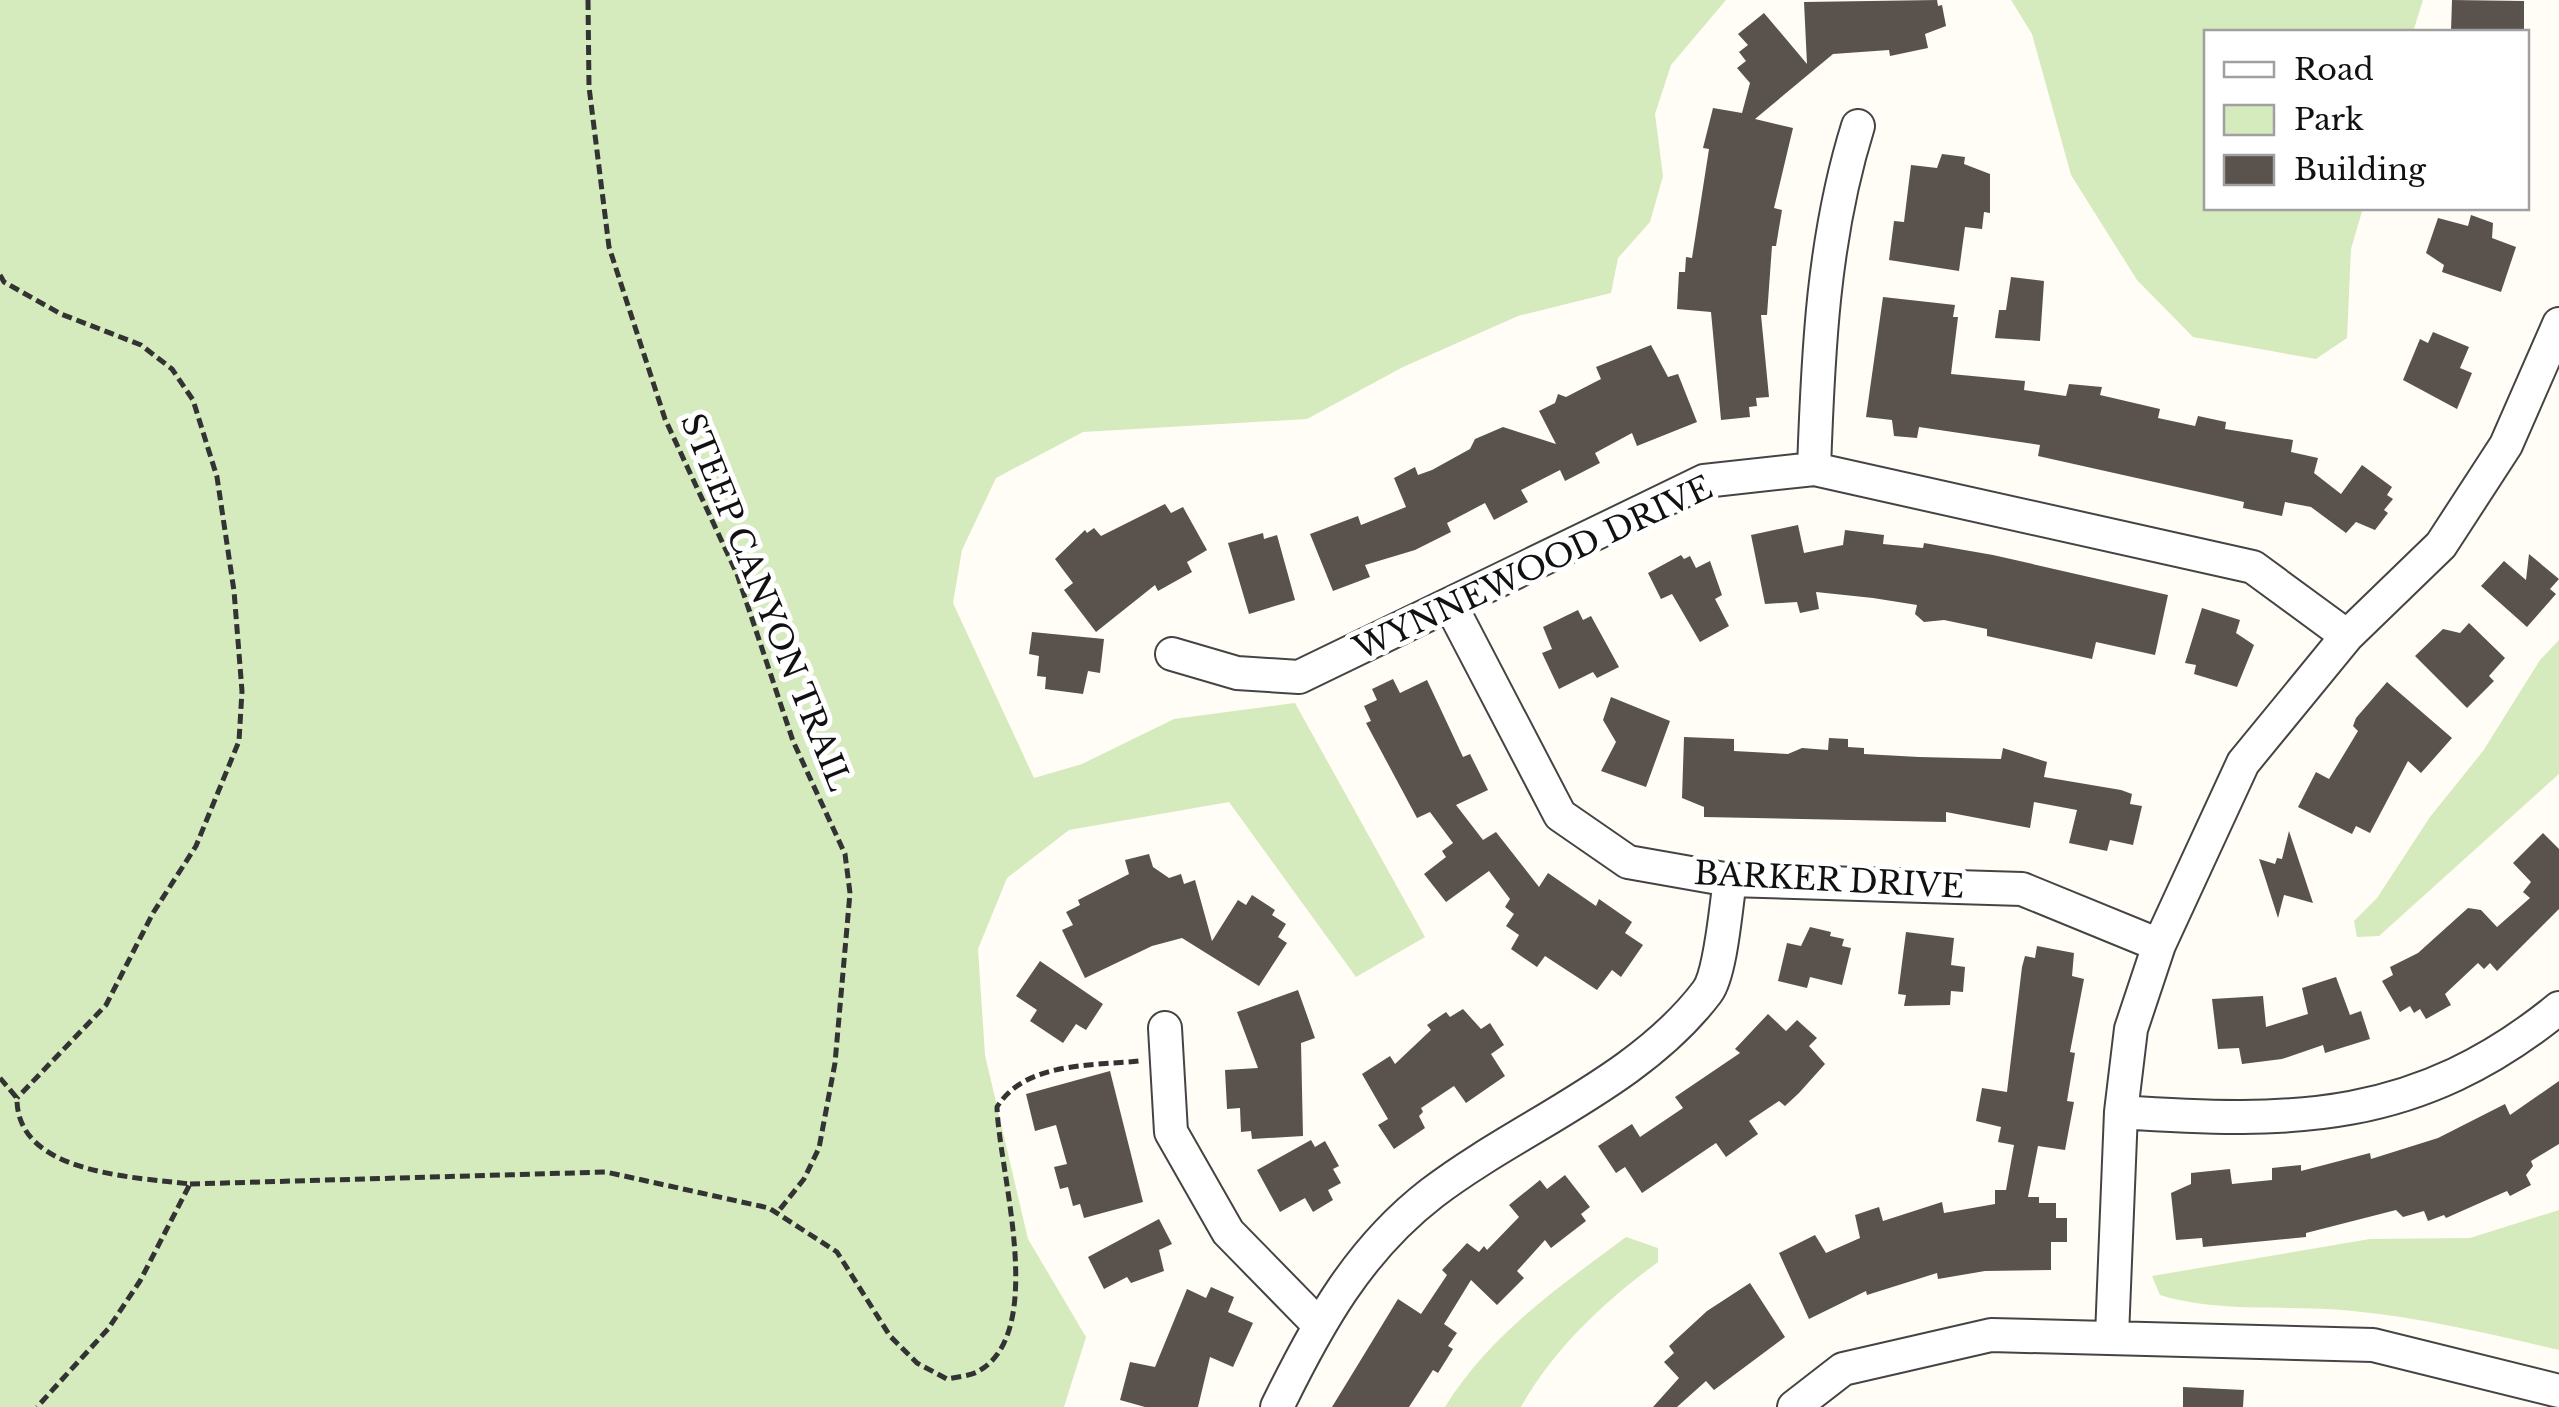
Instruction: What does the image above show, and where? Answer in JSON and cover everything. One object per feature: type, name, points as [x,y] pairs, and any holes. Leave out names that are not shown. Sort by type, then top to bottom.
[{"type":"street","points":[[1814,469],[1818,325],[1842,176],[1858,126]]},
{"type":"street","points":[[2112,1336],[2121,1112],[2131,1029],[2159,945],[2243,763],[2347,636],[2441,546],[2506,445],[2559,324]]},
{"type":"street","name":"WYNNEWOOD DRIVE","points":[[1172,654],[1237,673],[1299,677],[1704,481],[1814,469],[2253,567],[2347,636]]},
{"type":"street","name":"BARKER DRIVE","points":[[1451,606],[1560,815],[1628,862],[1730,880],[2022,889],[2159,945]]},
{"type":"street","points":[[1277,1407],[1318,1324],[1368,1250],[1431,1194],[1655,1046],[1711,988],[1730,880]]},
{"type":"street","points":[[2121,1112],[2233,1120],[2310,1116],[2391,1102],[2477,1062],[2559,1008]]},
{"type":"street","points":[[1166,1043],[1171,1132],[1228,1232],[1318,1324]]},
{"type":"street","points":[[1794,1407],[1843,1368],[1991,1335],[2373,1345],[2559,1391]]},
{"type":"path","name":"STEEP CANYON TRAIL","points":[[588,0],[589,87],[609,246],[665,420],[737,574],[793,741],[845,854],[850,893],[835,1064],[819,1148],[804,1179],[777,1212]]},
{"type":"path","points":[[0,275],[4,282],[61,314],[141,345],[172,368],[193,400],[217,476],[242,691],[240,741],[196,846],[152,913],[106,1004],[17,1098]]},
{"type":"path","points":[[0,1078],[17,1098],[17,1118],[37,1144],[83,1170],[190,1184],[606,1172],[777,1212],[838,1252],[890,1336],[917,1362],[947,1380],[978,1372],[1006,1341],[1016,1311],[1016,1263],[997,1107],[1007,1091],[1030,1075],[1166,1043]]},
{"type":"path","points":[[37,1407],[108,1328],[140,1281],[190,1184]]},
{"type":"green space","points":[[0,0],[1726,0],[1671,65],[1655,114],[1663,176],[1650,222],[1618,258],[1611,293],[1518,316],[1403,367],[1307,419],[1083,432],[996,478],[962,550],[953,603],[1034,778],[1082,764],[1174,719],[1295,703],[1425,937],[1356,977],[1229,802],[1069,830],[1007,878],[978,949],[985,1055],[1028,1239],[1086,1337],[1064,1407],[0,1407]]},
{"type":"green space","points":[[2011,0],[2423,0],[2414,30],[2204,30],[2204,210],[2362,210],[2351,249],[2347,338],[2316,359],[2193,337],[2137,280],[2071,175],[2032,34]]},
{"type":"green space","points":[[2559,640],[2559,774],[2379,936],[2357,937],[2354,921],[2377,898],[2430,817],[2483,751],[2540,660]]},
{"type":"green space","points":[[2559,1210],[2559,1350],[2379,1314],[2183,1301],[2160,1295],[2152,1276],[2370,1239],[2470,1238]]},
{"type":"green space","points":[[1626,1237],[1658,1248],[1658,1262],[1582,1327],[1549,1365],[1521,1407],[1445,1407],[1504,1334]]},
{"type":"building","points":[[1937,0],[1938,6],[1942,5],[1946,26],[1925,34],[1928,48],[1890,56],[1889,50],[1833,54],[1755,119],[1793,128],[1774,208],[1782,210],[1776,246],[1772,246],[1767,315],[1761,315],[1769,397],[1756,398],[1757,406],[1749,407],[1750,417],[1721,420],[1711,312],[1677,309],[1679,272],[1685,272],[1686,257],[1692,258],[1709,149],[1703,148],[1713,108],[1742,113],[1750,83],[1737,68],[1746,61],[1739,52],[1748,45],[1738,34],[1764,13],[1807,64],[1804,2]]},
{"type":"building","points":[[2452,0],[2524,1],[2524,30],[2451,30]]},
{"type":"building","points":[[1942,154],[1965,157],[1964,164],[1990,174],[1990,213],[1984,212],[1982,229],[1965,227],[1959,271],[1889,260],[1894,221],[1904,222],[1911,165],[1937,168]]},
{"type":"building","points":[[2471,215],[2493,223],[2492,238],[2516,247],[2501,292],[2442,272],[2444,265],[2426,253],[2438,218],[2468,226]]},
{"type":"building","points":[[2011,277],[2044,281],[2040,341],[1995,338],[1999,310],[2006,310]]},
{"type":"building","points":[[1883,297],[1955,305],[1953,317],[1958,317],[1951,374],[2025,381],[2024,390],[2066,396],[2069,384],[2102,387],[2100,395],[2160,409],[2158,418],[2195,426],[2198,416],[2226,422],[2225,429],[2293,440],[2291,452],[2318,458],[2314,473],[2341,494],[2362,465],[2392,487],[2387,495],[2393,499],[2384,510],[2388,513],[2375,530],[2356,522],[2346,533],[2311,507],[2285,502],[2282,516],[2243,508],[2244,502],[2038,456],[2040,445],[1919,427],[1917,438],[1894,436],[1892,420],[1866,417]]},
{"type":"building","points":[[2433,332],[2469,347],[2460,368],[2472,373],[2457,409],[2403,380],[2420,339],[2428,343]]},
{"type":"building","points":[[1651,345],[1668,377],[1678,374],[1697,422],[1637,446],[1632,433],[1595,453],[1600,463],[1565,481],[1560,470],[1521,490],[1528,502],[1494,520],[1485,503],[1447,523],[1451,532],[1415,550],[1365,565],[1370,577],[1333,591],[1310,534],[1358,516],[1361,525],[1406,507],[1394,478],[1415,467],[1418,475],[1432,470],[1470,449],[1475,439],[1503,427],[1556,444],[1539,411],[1555,403],[1558,394],[1566,397],[1601,379],[1596,367]]},
{"type":"building","points":[[1165,504],[1171,513],[1183,507],[1207,550],[1187,562],[1192,572],[1158,591],[1155,585],[1096,632],[1064,590],[1073,583],[1055,559],[1085,530],[1087,533],[1094,528],[1101,536]]},
{"type":"building","points":[[1798,525],[1804,553],[1843,545],[1845,530],[1884,535],[1883,544],[1923,548],[1924,543],[1993,555],[2168,595],[2155,655],[2096,642],[2092,659],[1987,636],[1987,629],[1944,620],[1924,622],[1915,614],[1917,605],[1873,598],[1816,592],[1819,609],[1800,613],[1797,602],[1765,604],[1751,535]]},
{"type":"building","points":[[1263,533],[1264,539],[1277,535],[1295,600],[1249,614],[1228,543]]},
{"type":"building","points":[[2529,554],[2559,579],[2550,589],[2556,594],[2527,627],[2481,586],[2504,561],[2526,580]]},
{"type":"building","points":[[1681,555],[1684,559],[1690,556],[1696,568],[1710,561],[1722,595],[1715,599],[1729,626],[1700,642],[1672,594],[1661,599],[1648,573]]},
{"type":"building","points":[[2202,608],[2240,620],[2236,633],[2254,645],[2237,687],[2194,674],[2196,665],[2185,663]]},
{"type":"building","points":[[1578,610],[1583,620],[1591,616],[1619,667],[1597,678],[1593,672],[1559,689],[1542,653],[1552,649],[1543,627]]},
{"type":"building","points":[[2469,623],[2505,658],[2489,676],[2494,681],[2467,708],[2415,656],[2443,629],[2460,633]]},
{"type":"building","points":[[1032,632],[1104,639],[1100,673],[1088,671],[1083,694],[1045,689],[1046,677],[1037,676],[1039,656],[1029,654]]},
{"type":"building","points":[[1393,679],[1400,693],[1427,680],[1463,757],[1470,754],[1488,790],[1456,805],[1483,840],[1496,832],[1539,887],[1548,873],[1596,906],[1599,899],[1632,922],[1625,933],[1643,945],[1621,977],[1612,970],[1597,990],[1545,956],[1537,967],[1511,949],[1519,935],[1506,926],[1514,914],[1505,907],[1510,899],[1489,871],[1446,902],[1424,874],[1446,857],[1442,851],[1453,843],[1430,812],[1417,818],[1366,723],[1371,721],[1364,706],[1377,700],[1372,689]]},
{"type":"building","points":[[2387,682],[2452,738],[2421,773],[2408,761],[2370,833],[2356,826],[2352,834],[2298,807],[2316,772],[2329,779],[2358,731],[2353,726],[2356,718]]},
{"type":"building","points":[[1611,697],[1670,721],[1646,787],[1601,771],[1616,742],[1603,720]]},
{"type":"building","points":[[1684,737],[1734,739],[1734,751],[1788,754],[1802,748],[1828,750],[1829,738],[1848,739],[1848,747],[1864,748],[1864,754],[2001,759],[2003,748],[2047,762],[2044,777],[2121,790],[2132,794],[2130,804],[2142,806],[2133,845],[2110,840],[2107,851],[2069,843],[2077,810],[2034,802],[2030,828],[1946,812],[1946,822],[1704,817],[1704,807],[1682,798]]},
{"type":"building","points":[[2289,831],[2313,903],[2284,895],[2278,918],[2259,859],[2275,864],[2277,858],[2282,859]]},
{"type":"building","points":[[2543,833],[2559,849],[2559,909],[2497,971],[2490,963],[2484,969],[2478,963],[2445,994],[2451,1005],[2426,1019],[2420,1009],[2414,1013],[2410,1006],[2400,1012],[2382,981],[2393,975],[2390,967],[2418,953],[2468,908],[2481,910],[2497,927],[2530,898],[2523,892],[2531,882],[2513,863]]},
{"type":"building","points":[[1149,854],[1153,867],[1169,878],[1181,874],[1184,884],[1195,880],[1212,941],[1238,900],[1246,905],[1252,895],[1275,910],[1272,915],[1286,924],[1278,937],[1287,943],[1259,986],[1182,938],[1152,946],[1085,978],[1062,930],[1073,925],[1066,912],[1080,905],[1078,900],[1129,874],[1125,860]]},
{"type":"building","points":[[1810,927],[1831,932],[1830,936],[1844,939],[1842,946],[1851,948],[1842,985],[1810,977],[1807,988],[1778,981],[1787,943],[1801,946]]},
{"type":"building","points":[[1906,932],[1954,938],[1951,965],[1965,967],[1963,992],[1951,991],[1950,1005],[1904,1006],[1906,995],[1898,994]]},
{"type":"building","points":[[2037,946],[2074,953],[2072,976],[2084,979],[2070,1052],[2075,1053],[2067,1101],[2074,1102],[2065,1150],[2038,1146],[2028,1197],[2039,1197],[2039,1203],[2056,1203],[2056,1218],[2067,1218],[2067,1242],[2051,1242],[2051,1270],[1985,1271],[1938,1279],[1937,1273],[1867,1295],[1866,1291],[1809,1319],[1779,1253],[1815,1235],[1826,1253],[1860,1238],[1855,1215],[1879,1207],[1883,1221],[1942,1202],[1944,1213],[1995,1204],[1995,1190],[2006,1190],[2014,1145],[1998,1142],[2001,1127],[1976,1121],[1982,1088],[2007,1092],[2022,967],[2025,956],[2035,958]]},
{"type":"building","points":[[1040,961],[1103,1004],[1086,1030],[1076,1024],[1063,1043],[1030,1021],[1037,1010],[1016,996]]},
{"type":"building","points":[[2336,977],[2350,1015],[2361,1011],[2370,1039],[2325,1053],[2323,1045],[2282,1059],[2242,1064],[2239,1048],[2218,1049],[2212,999],[2263,996],[2266,1027],[2308,1014],[2302,988]]},
{"type":"building","points":[[1298,990],[1315,1038],[1301,1043],[1303,1136],[1252,1139],[1251,1131],[1241,1132],[1240,1108],[1227,1109],[1225,1070],[1258,1068],[1237,1012]]},
{"type":"building","points":[[1463,1009],[1481,1029],[1490,1023],[1504,1045],[1491,1054],[1505,1076],[1466,1103],[1454,1086],[1421,1108],[1419,1116],[1425,1128],[1394,1149],[1378,1125],[1388,1119],[1362,1074],[1390,1056],[1395,1064],[1431,1030],[1427,1025],[1446,1012],[1450,1017]]},
{"type":"building","points":[[1768,1014],[1786,1031],[1797,1020],[1817,1038],[1809,1046],[1825,1064],[1799,1093],[1785,1106],[1779,1101],[1749,1121],[1758,1134],[1726,1157],[1716,1143],[1642,1193],[1625,1167],[1616,1173],[1598,1146],[1632,1124],[1640,1137],[1683,1108],[1675,1097],[1740,1053],[1735,1049]]},
{"type":"building","points":[[1110,1071],[1143,1202],[1084,1218],[1080,1204],[1073,1206],[1068,1187],[1060,1189],[1054,1167],[1067,1164],[1056,1125],[1035,1131],[1026,1094]]},
{"type":"building","points":[[2559,1081],[2559,1144],[2531,1161],[2533,1166],[2526,1175],[2531,1185],[2510,1196],[2507,1191],[2446,1218],[2444,1215],[2428,1221],[2424,1211],[2403,1217],[2396,1210],[2306,1233],[2306,1237],[2203,1247],[2202,1238],[2176,1240],[2171,1193],[2191,1184],[2191,1173],[2230,1169],[2232,1184],[2272,1180],[2272,1168],[2301,1165],[2301,1171],[2370,1153],[2371,1159],[2438,1138],[2505,1104],[2510,1115]]},
{"type":"building","points":[[1311,1140],[1315,1147],[1325,1141],[1339,1166],[1333,1169],[1341,1183],[1328,1190],[1333,1200],[1313,1212],[1305,1198],[1280,1212],[1257,1170]]},
{"type":"building","points":[[1565,1175],[1590,1207],[1581,1214],[1586,1221],[1551,1248],[1545,1240],[1517,1271],[1524,1278],[1497,1305],[1471,1280],[1444,1324],[1457,1333],[1448,1346],[1453,1349],[1438,1373],[1433,1370],[1409,1407],[1332,1407],[1398,1299],[1421,1314],[1447,1275],[1442,1270],[1467,1243],[1479,1252],[1484,1246],[1487,1250],[1519,1217],[1509,1205],[1540,1180],[1547,1189]]},
{"type":"building","points":[[1159,1219],[1172,1244],[1159,1250],[1164,1271],[1131,1283],[1127,1277],[1104,1289],[1088,1257]]},
{"type":"building","points":[[1750,1283],[1785,1337],[1714,1390],[1706,1381],[1677,1407],[1653,1407],[1679,1378],[1664,1362],[1674,1353],[1669,1346],[1707,1311]]},
{"type":"building","points":[[1211,1287],[1234,1297],[1228,1312],[1253,1323],[1233,1367],[1210,1357],[1198,1407],[1145,1407],[1120,1400],[1130,1362],[1155,1367],[1187,1289],[1206,1298]]},
{"type":"building","points":[[2183,1387],[2244,1390],[2243,1407],[2183,1407]]}]
